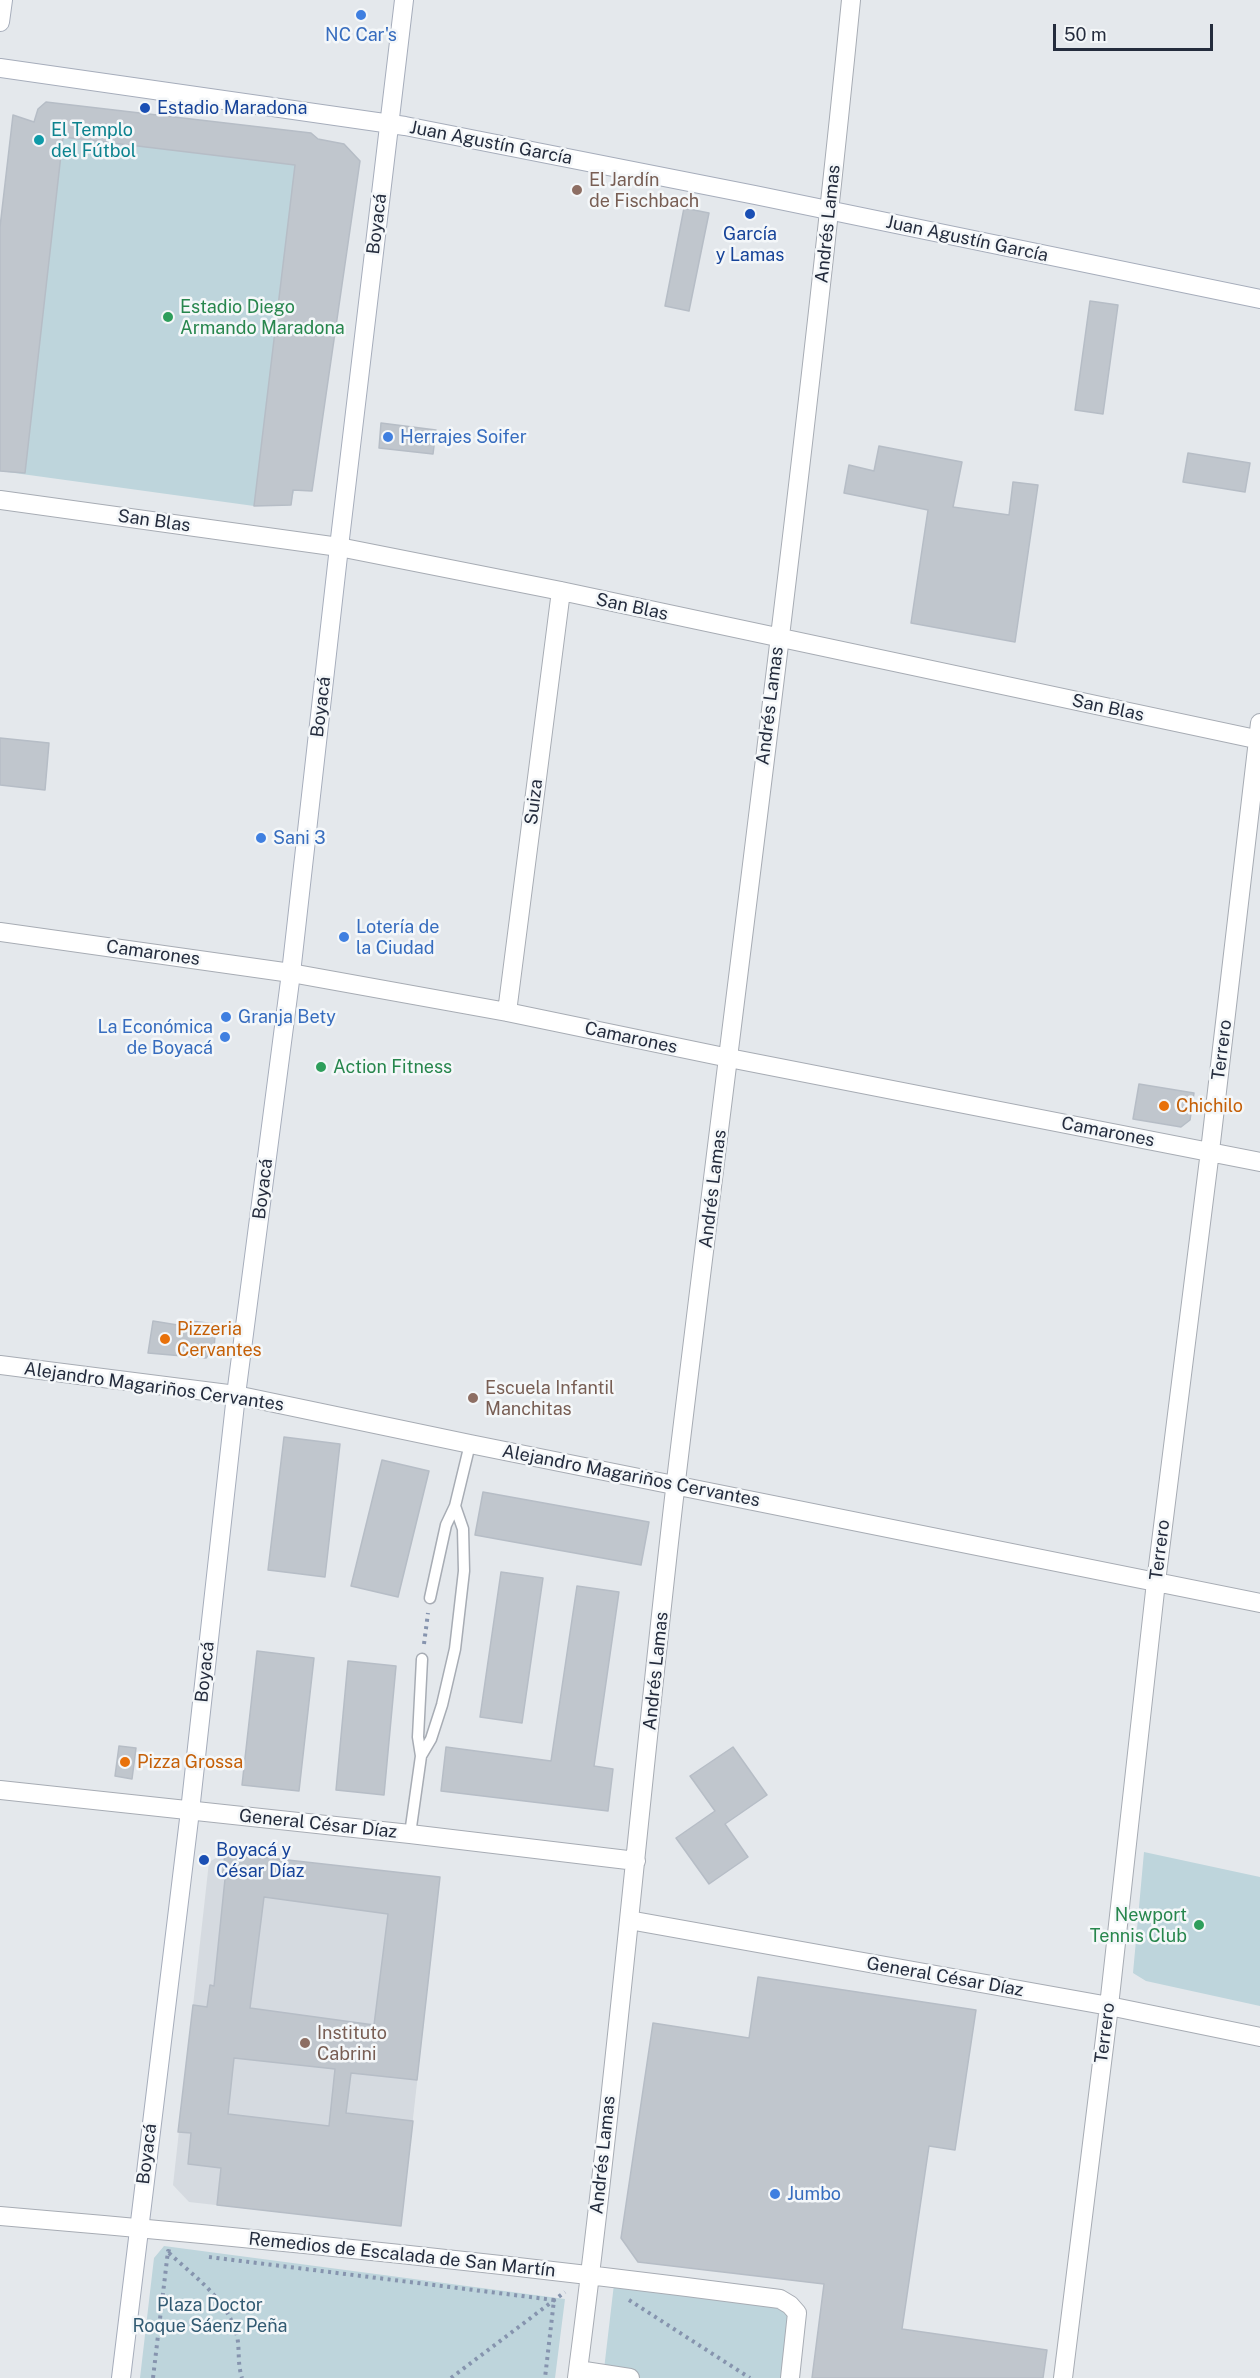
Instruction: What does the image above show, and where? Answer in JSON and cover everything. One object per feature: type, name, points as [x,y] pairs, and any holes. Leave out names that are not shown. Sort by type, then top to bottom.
[{"type":"street","points":[[0,22],[3,0]]},
{"type":"street","name":"Boyacá","points":[[121,2378],[190,1811],[236,1395],[291,973],[404,0]]},
{"type":"street","name":"Andrés Lamas","points":[[578,2374],[676,1485],[830,211],[851,0]]},
{"type":"street","name":"Juan Agustín García","points":[[0,68],[390,124],[830,211],[1260,300]]},
{"type":"street","name":"San Blas","points":[[0,500],[339,547],[1259,734]]},
{"type":"street","name":"Suiza","points":[[507,1012],[561,591]]},
{"type":"street","name":"Terrero","points":[[1063,2378],[1109,2006],[1155,1582],[1210,1151],[1259,734]]},
{"type":"street","name":"Camarones","points":[[0,932],[291,973],[507,1012],[1260,1162]]},
{"type":"street","name":"Alejandro Magariños Cervantes","points":[[0,1365],[236,1395],[1260,1603]]},
{"type":"street","name":"General César Díaz","points":[[0,1790],[636,1861]]},
{"type":"street","name":"General César Díaz","points":[[629,1920],[1109,2006],[1260,2037]]},
{"type":"street","name":"Remedios de Escalada de San Martín","points":[[0,2216],[589,2274],[780,2299],[790,2304],[797,2313],[790,2378]]},
{"type":"street","points":[[578,2374],[630,2378]]},
{"type":"lane","points":[[430,1598],[446,1525],[455,1506],[470,1444]]},
{"type":"lane","points":[[421,1756],[431,1739],[438,1717],[455,1649],[464,1571],[463,1529],[455,1506]]},
{"type":"lane","points":[[410,1834],[421,1756],[418,1737],[422,1659]]},
{"type":"path","points":[[422,1659],[430,1598]]},
{"type":"path","points":[[138,2228],[212,2293],[230,2314],[237,2338],[237,2362],[242,2378]]},
{"type":"path","points":[[168,2252],[180,2253]]},
{"type":"path","points":[[153,2378],[168,2252]]},
{"type":"path","points":[[203,2256],[554,2300]]},
{"type":"path","points":[[451,2378],[589,2274]]},
{"type":"path","points":[[620,2294],[750,2378]]},
{"type":"path","points":[[545,2378],[554,2300]]},
{"type":"shaded area","name":"Instituto Cabrini","points":[[225,1853],[440,1877],[401,2226],[189,2202],[173,2185],[209,1862]]},
{"type":"green space","name":"Estadio Diego Armando Maradona","points":[[46,102],[344,144],[360,161],[291,505],[254,506],[0,471],[0,227],[38,109]]},
{"type":"green space","name":"Newport Tennis Club","points":[[1144,1852],[1260,1877],[1260,2006],[1146,1981],[1133,1973]]},
{"type":"green space","name":"Plaza Doctor Roque Sáenz Peña","points":[[164,2246],[565,2299],[555,2378],[140,2378],[154,2258]]},
{"type":"green space","points":[[614,2284],[794,2306],[786,2378],[603,2378]]},
{"type":"building","points":[[46,102],[311,133],[318,139],[344,144],[360,161],[312,491],[293,490],[291,505],[254,506],[295,165],[63,137],[25,473],[0,471],[0,227],[13,115],[34,122],[38,109]]},
{"type":"building","points":[[684,208],[709,213],[689,311],[665,306]]},
{"type":"building","points":[[1090,301],[1118,305],[1103,414],[1075,410]]},
{"type":"building","points":[[381,423],[436,430],[433,454],[379,448]]},
{"type":"building","points":[[879,446],[962,462],[953,507],[1009,515],[1013,482],[1038,485],[1015,642],[911,623],[928,510],[844,493],[849,465],[874,471]]},
{"type":"building","points":[[1188,453],[1250,463],[1245,492],[1183,482]]},
{"type":"building","points":[[0,738],[49,743],[45,790],[0,785]]},
{"type":"building","name":"Chichilo","points":[[1139,1084],[1194,1093],[1190,1120],[1181,1127],[1133,1119]]},
{"type":"building","points":[[153,1321],[190,1327],[191,1321],[216,1324],[214,1348],[206,1358],[148,1353]]},
{"type":"building","points":[[284,1437],[340,1444],[325,1577],[268,1570]]},
{"type":"building","points":[[382,1460],[429,1471],[398,1597],[351,1586]]},
{"type":"building","points":[[483,1492],[649,1522],[641,1565],[475,1535]]},
{"type":"building","points":[[501,1572],[543,1578],[522,1723],[480,1717]]},
{"type":"building","points":[[577,1586],[619,1592],[594,1766],[613,1769],[608,1811],[441,1791],[446,1747],[551,1761]]},
{"type":"building","points":[[257,1651],[314,1658],[299,1791],[242,1785]]},
{"type":"building","points":[[348,1661],[396,1666],[384,1795],[336,1790]]},
{"type":"building","name":"Pizza Grossa","points":[[119,1746],[136,1748],[132,1779],[115,1776]]},
{"type":"building","points":[[733,1747],[767,1795],[725,1824],[748,1857],[709,1884],[676,1838],[715,1811],[690,1776]]},
{"type":"building","name":"Instituto Cabrini","points":[[225,1853],[440,1877],[417,2080],[351,2073],[346,2113],[413,2121],[401,2226],[217,2205],[221,2168],[188,2164],[191,2133],[178,2132],[193,2005],[207,2007],[210,1985],[214,1986],[225,1879],[222,1879]],"holes":[[[264,1897],[388,1914],[374,2025],[250,2008]],[[234,2058],[335,2069],[329,2126],[228,2114]]]},
{"type":"building","name":"Jumbo","points":[[758,1977],[976,2010],[955,2150],[929,2146],[902,2329],[1047,2350],[1043,2378],[812,2378],[824,2284],[638,2262],[621,2238],[653,2023],[749,2038]]},
{"type":"place","name":"NC Car's","points":[[361,15]]},
{"type":"place","name":"Estadio Maradona","points":[[145,108]]},
{"type":"place","name":"El Templo del Fútbol","points":[[39,140]]},
{"type":"place","name":"El Jardín de Fischbach","points":[[577,190]]},
{"type":"place","name":"García y Lamas","points":[[750,214]]},
{"type":"place","name":"Estadio Diego Armando Maradona","points":[[168,317]]},
{"type":"place","name":"Herrajes Soifer","points":[[388,437]]},
{"type":"place","name":"Sani 3","points":[[261,838]]},
{"type":"place","name":"Lotería de la Ciudad","points":[[344,937]]},
{"type":"place","name":"Granja Bety","points":[[226,1017]]},
{"type":"place","name":"La Económica de Boyacá","points":[[225,1037]]},
{"type":"place","name":"Action Fitness","points":[[321,1067]]},
{"type":"place","name":"Chichilo","points":[[1164,1106]]},
{"type":"place","name":"Pizzeria Cervantes","points":[[165,1339]]},
{"type":"place","name":"Escuela Infantil Manchitas","points":[[473,1398]]},
{"type":"place","name":"Pizza Grossa","points":[[125,1762]]},
{"type":"place","name":"Boyacá y César Díaz","points":[[204,1860]]},
{"type":"place","name":"Newport Tennis Club","points":[[1199,1925]]},
{"type":"place","name":"Instituto Cabrini","points":[[305,2043]]},
{"type":"place","name":"Jumbo","points":[[775,2194]]}]
